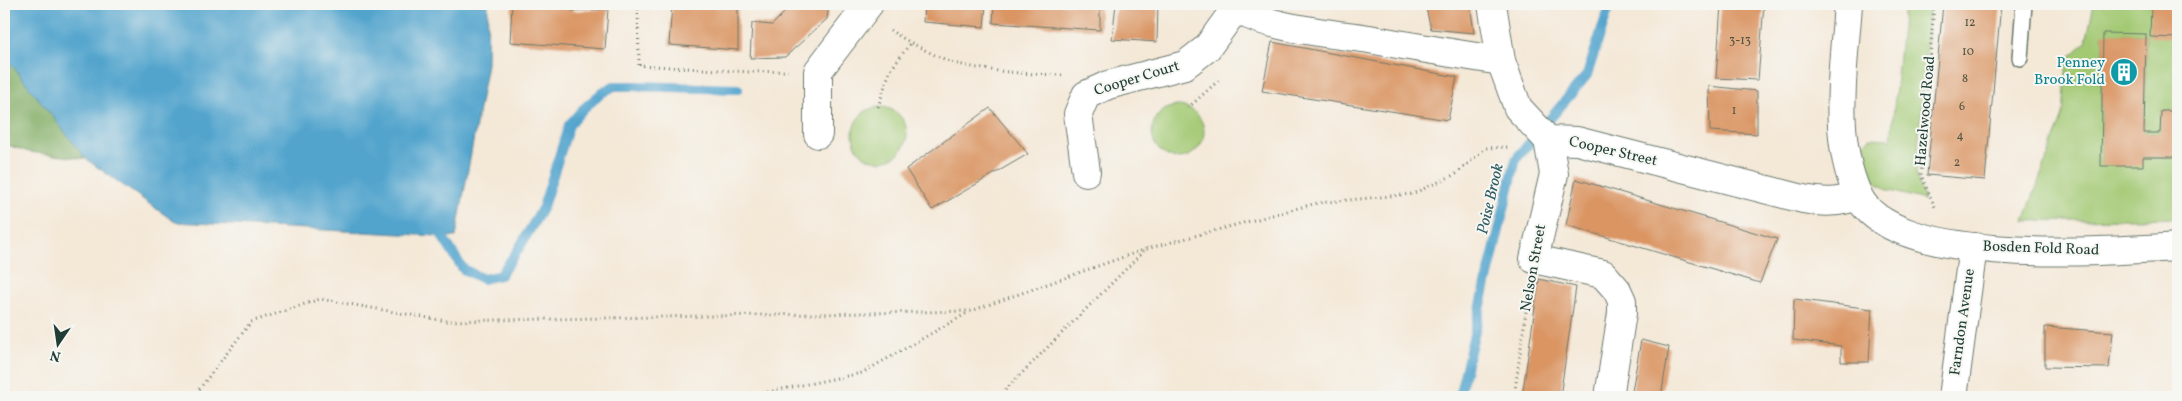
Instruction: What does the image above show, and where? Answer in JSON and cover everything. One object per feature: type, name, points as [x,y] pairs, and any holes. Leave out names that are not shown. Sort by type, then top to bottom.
[{"type":"street","name":"Cooper Street","points":[[1492,4],[1501,61],[1518,108],[1548,140],[1577,141],[1803,199],[1838,202],[1858,196]]},
{"type":"street","points":[[1848,4],[1842,84],[1842,137],[1858,196]]},
{"type":"street","points":[[1233,6],[1258,19],[1293,27],[1501,61]]},
{"type":"street","name":"Cooper Court","points":[[1086,172],[1078,114],[1086,95],[1108,85],[1185,65],[1207,48],[1233,6]]},
{"type":"street","points":[[818,134],[818,70],[867,8]]},
{"type":"street","name":"Nelson Street","points":[[1534,259],[1554,174],[1548,140]]},
{"type":"street","name":"Bosden Fold Road","points":[[1858,196],[1869,211],[1880,220],[1910,234],[1962,245],[2024,252],[2092,252],[2178,247]]},
{"type":"street","name":"Farndon Avenue","points":[[1953,397],[1962,245]]},
{"type":"street","points":[[1534,259],[1603,274],[1617,290],[1622,301],[1622,313],[1609,397]]},
{"type":"lane","points":[[2020,58],[2024,4]]},
{"type":"path","points":[[638,4],[639,65],[750,72],[818,70]]},
{"type":"path","name":"Hazelwood Road","points":[[1934,4],[1920,175],[1962,245]]},
{"type":"path","points":[[867,8],[910,42],[956,64],[1023,74],[1071,76]]},
{"type":"path","points":[[878,107],[890,71],[910,42]]},
{"type":"path","points":[[743,397],[862,373],[971,311],[1146,249],[1317,203],[1412,194],[1456,174],[1486,148]]},
{"type":"path","points":[[998,397],[1146,249]]},
{"type":"path","name":"Nelson Street","points":[[1514,397],[1534,259]]},
{"type":"path","points":[[193,397],[251,322],[320,300],[446,320],[971,311]]},
{"type":"green space","points":[[1904,4],[1930,4],[1916,175],[1924,200],[1887,190],[1865,175],[1863,145],[1870,138],[1891,139]]},
{"type":"green space","points":[[2094,4],[2178,4],[2178,111],[2161,111],[2160,133],[2144,133],[2146,34],[2103,34],[2101,165],[2143,157],[2178,157],[2178,218],[2024,221],[2063,115],[2067,59],[2086,42]]},
{"type":"green space","points":[[4,55],[86,159],[29,152],[4,144]]},
{"type":"green space","points":[[1173,106],[1183,106],[1192,110],[1200,118],[1204,132],[1200,146],[1192,154],[1183,158],[1173,158],[1164,154],[1156,146],[1152,137],[1152,127],[1156,118],[1164,110]]},
{"type":"green space","points":[[875,107],[885,107],[895,111],[903,119],[907,134],[903,149],[895,157],[885,161],[875,161],[865,157],[857,149],[853,139],[853,129],[857,119],[865,111]]},
{"type":"water","points":[[4,4],[488,4],[487,64],[456,237],[175,222],[86,159],[4,55]]},
{"type":"building","points":[[512,4],[572,4],[572,11],[608,9],[605,49],[510,42]]},
{"type":"building","points":[[672,4],[738,8],[738,50],[669,45]]},
{"type":"building","points":[[789,4],[829,4],[827,19],[785,57],[750,58],[752,23],[772,25],[788,9]]},
{"type":"building","points":[[924,4],[986,4],[984,27],[923,22]]},
{"type":"building","points":[[994,4],[1100,4],[1100,30],[993,23]]},
{"type":"building","points":[[1116,4],[1158,4],[1157,42],[1112,39]]},
{"type":"building","points":[[1425,4],[1470,4],[1474,33],[1431,29]]},
{"type":"building","points":[[1721,4],[1764,4],[1758,80],[1716,78]]},
{"type":"building","points":[[1943,4],[2001,4],[1985,180],[1927,175]]},
{"type":"building","points":[[2151,4],[2178,4],[2178,38],[2150,37]]},
{"type":"building","name":"Penney Brook Fold","points":[[2103,33],[2146,34],[2144,133],[2160,133],[2161,111],[2178,111],[2178,157],[2143,157],[2143,166],[2101,166]]},
{"type":"building","points":[[1272,42],[1457,77],[1448,120],[1262,91]]},
{"type":"building","points":[[1709,86],[1757,91],[1757,134],[1710,131]]},
{"type":"building","points":[[990,108],[1028,154],[932,210],[906,169]]},
{"type":"building","points":[[1576,179],[1777,239],[1760,283],[1566,225]]},
{"type":"building","points":[[1539,279],[1576,287],[1560,397],[1522,397]]},
{"type":"building","points":[[1794,299],[1872,309],[1869,362],[1841,362],[1841,346],[1793,340]]},
{"type":"building","points":[[2045,327],[2113,332],[2109,368],[2045,367]]},
{"type":"building","points":[[1641,340],[1669,347],[1661,397],[1631,397]]},
{"type":"waterway","name":"Poise Brook","points":[[1459,397],[1516,159],[1587,75],[1610,4]]},
{"type":"waterway","points":[[442,236],[463,269],[483,279],[500,275],[518,250],[543,207],[569,125],[583,109],[603,92],[614,86],[738,89]]},
{"type":"place","name":"Penney Brook Fold","points":[[2124,72]]}]
